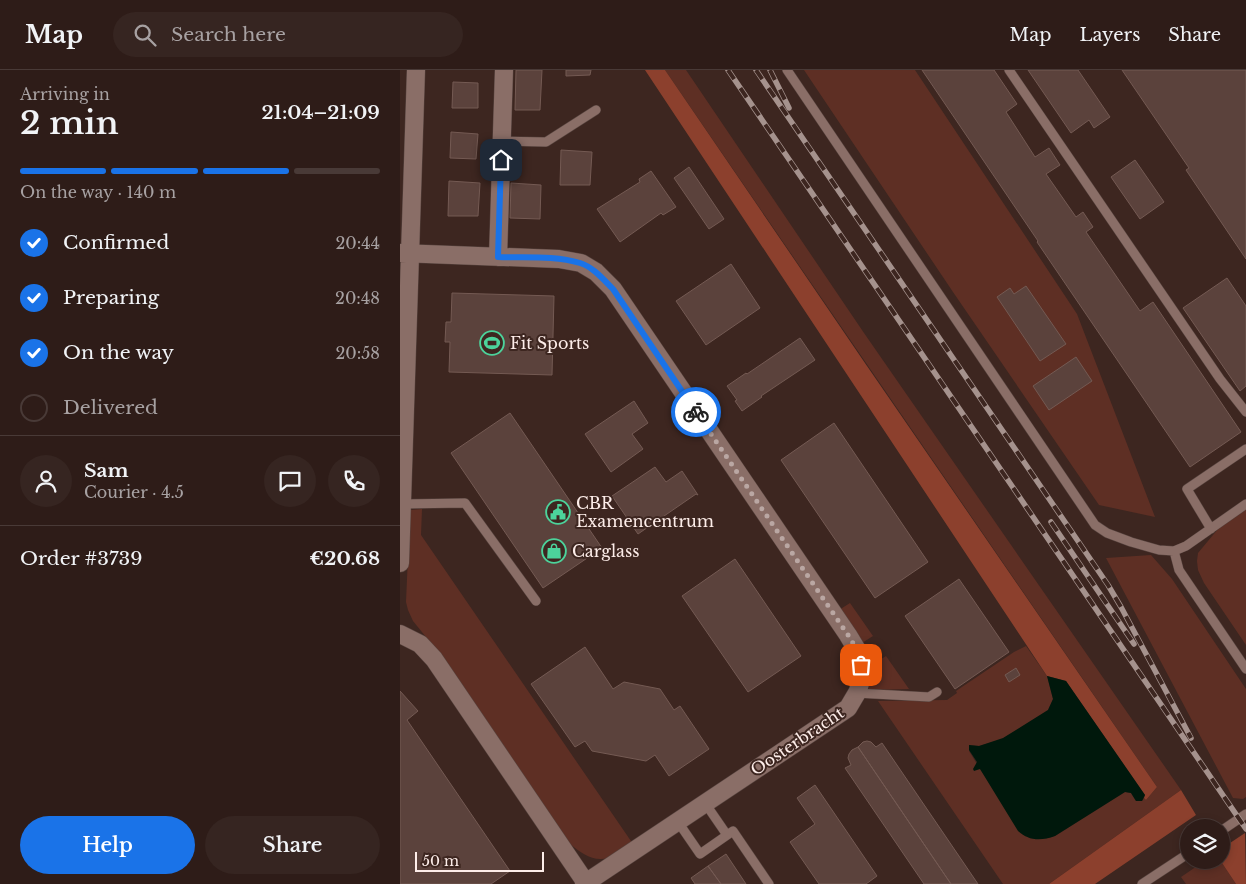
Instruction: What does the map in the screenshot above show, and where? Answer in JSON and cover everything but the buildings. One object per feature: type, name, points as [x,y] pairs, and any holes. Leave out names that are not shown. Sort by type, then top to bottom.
[{"type":"street","points":[[400,563],[405,254],[416,70]]},
{"type":"street","points":[[498,257],[504,70]]},
{"type":"street","name":"Oosterbracht","points":[[400,634],[420,644],[434,659],[585,884],[848,708],[858,691],[862,675],[860,655],[848,635],[613,289],[596,272],[581,263],[559,259],[405,254]]},
{"type":"lane","points":[[787,70],[1094,525],[1107,533],[1131,542],[1159,550],[1174,551],[1186,546],[1246,504]]},
{"type":"lane","points":[[1009,70],[1220,379],[1246,412]]},
{"type":"lane","points":[[502,141],[546,142],[596,110]]},
{"type":"lane","points":[[1210,528],[1187,489],[1246,450]]},
{"type":"lane","points":[[402,504],[465,503],[536,601]]},
{"type":"lane","points":[[1174,551],[1179,570],[1246,669]]},
{"type":"lane","points":[[856,693],[929,696],[937,692]]},
{"type":"lane","points":[[705,803],[728,835]]},
{"type":"lane","points":[[1230,825],[1246,814]]},
{"type":"lane","points":[[678,822],[700,854],[733,831],[769,884]]},
{"type":"lane","points":[[1142,884],[1180,859]]},
{"type":"shaded area","points":[[645,70],[665,70],[1157,787],[1146,800],[1144,798],[1145,795],[1066,681],[1047,676]]},
{"type":"shaded area","points":[[665,70],[686,70],[864,333],[1181,790],[1049,884],[1003,884],[878,701],[947,700],[957,693],[956,691],[1026,646],[1047,676],[1053,699],[1048,710],[1003,739],[979,746],[969,745],[969,751],[1029,838],[1042,839],[1055,836],[1125,792],[1131,793],[1136,801],[1142,801],[1144,798],[1146,800],[1157,787]]},
{"type":"shaded area","points":[[804,70],[915,70],[1077,314],[1155,517],[1099,505]]},
{"type":"shaded area","points":[[1246,508],[1246,645],[1204,583],[1198,570],[1197,561],[1198,553],[1223,523]]},
{"type":"shaded area","points":[[422,509],[421,535],[633,844],[611,857],[603,859],[592,858],[578,851],[570,844],[439,653],[413,621],[406,602],[410,510]]},
{"type":"shaded area","points":[[1151,555],[1172,579],[1246,689],[1246,797],[1243,799],[1233,798],[1106,558]]},
{"type":"shaded area","points":[[850,603],[873,636],[862,643],[839,610]]},
{"type":"shaded area","points":[[886,656],[909,689],[870,690],[868,687],[870,666]]},
{"type":"shaded area","points":[[1047,676],[1066,681],[1145,795],[1142,801],[1136,801],[1131,793],[1125,792],[1055,836],[1035,839],[1026,837],[1018,831],[980,769],[974,771],[973,769],[977,762],[969,750],[969,745],[979,746],[1003,738],[1048,710],[1053,699]]},
{"type":"shaded area","points":[[1181,790],[1196,815],[1190,819],[1180,819],[1180,826],[1095,884],[1049,884]]},
{"type":"shaded area","points":[[1245,833],[1246,884],[1236,884],[1226,869],[1230,869],[1230,843]]},
{"type":"shaded area","points":[[1193,869],[1226,869],[1236,884],[1186,884],[1181,877]]},
{"type":"railway","points":[[728,70],[1246,829]]},
{"type":"railway","points":[[756,70],[1108,585],[1191,738]]},
{"type":"railway","points":[[770,70],[789,108]]},
{"type":"railway","points":[[1051,522],[1134,644]]},
{"type":"way so far","points":[[696,412],[848,635],[860,655],[861,665]]},
{"type":"place","name":"Fit Sports","points":[[492,343]]},
{"type":"place","name":"CBR Examencentrum","points":[[558,512]]},
{"type":"place","name":"Carglass","points":[[554,551]]},
{"type":"route","points":[[501,160],[498,257],[559,259],[581,263],[596,272],[613,289],[696,412]]}]
